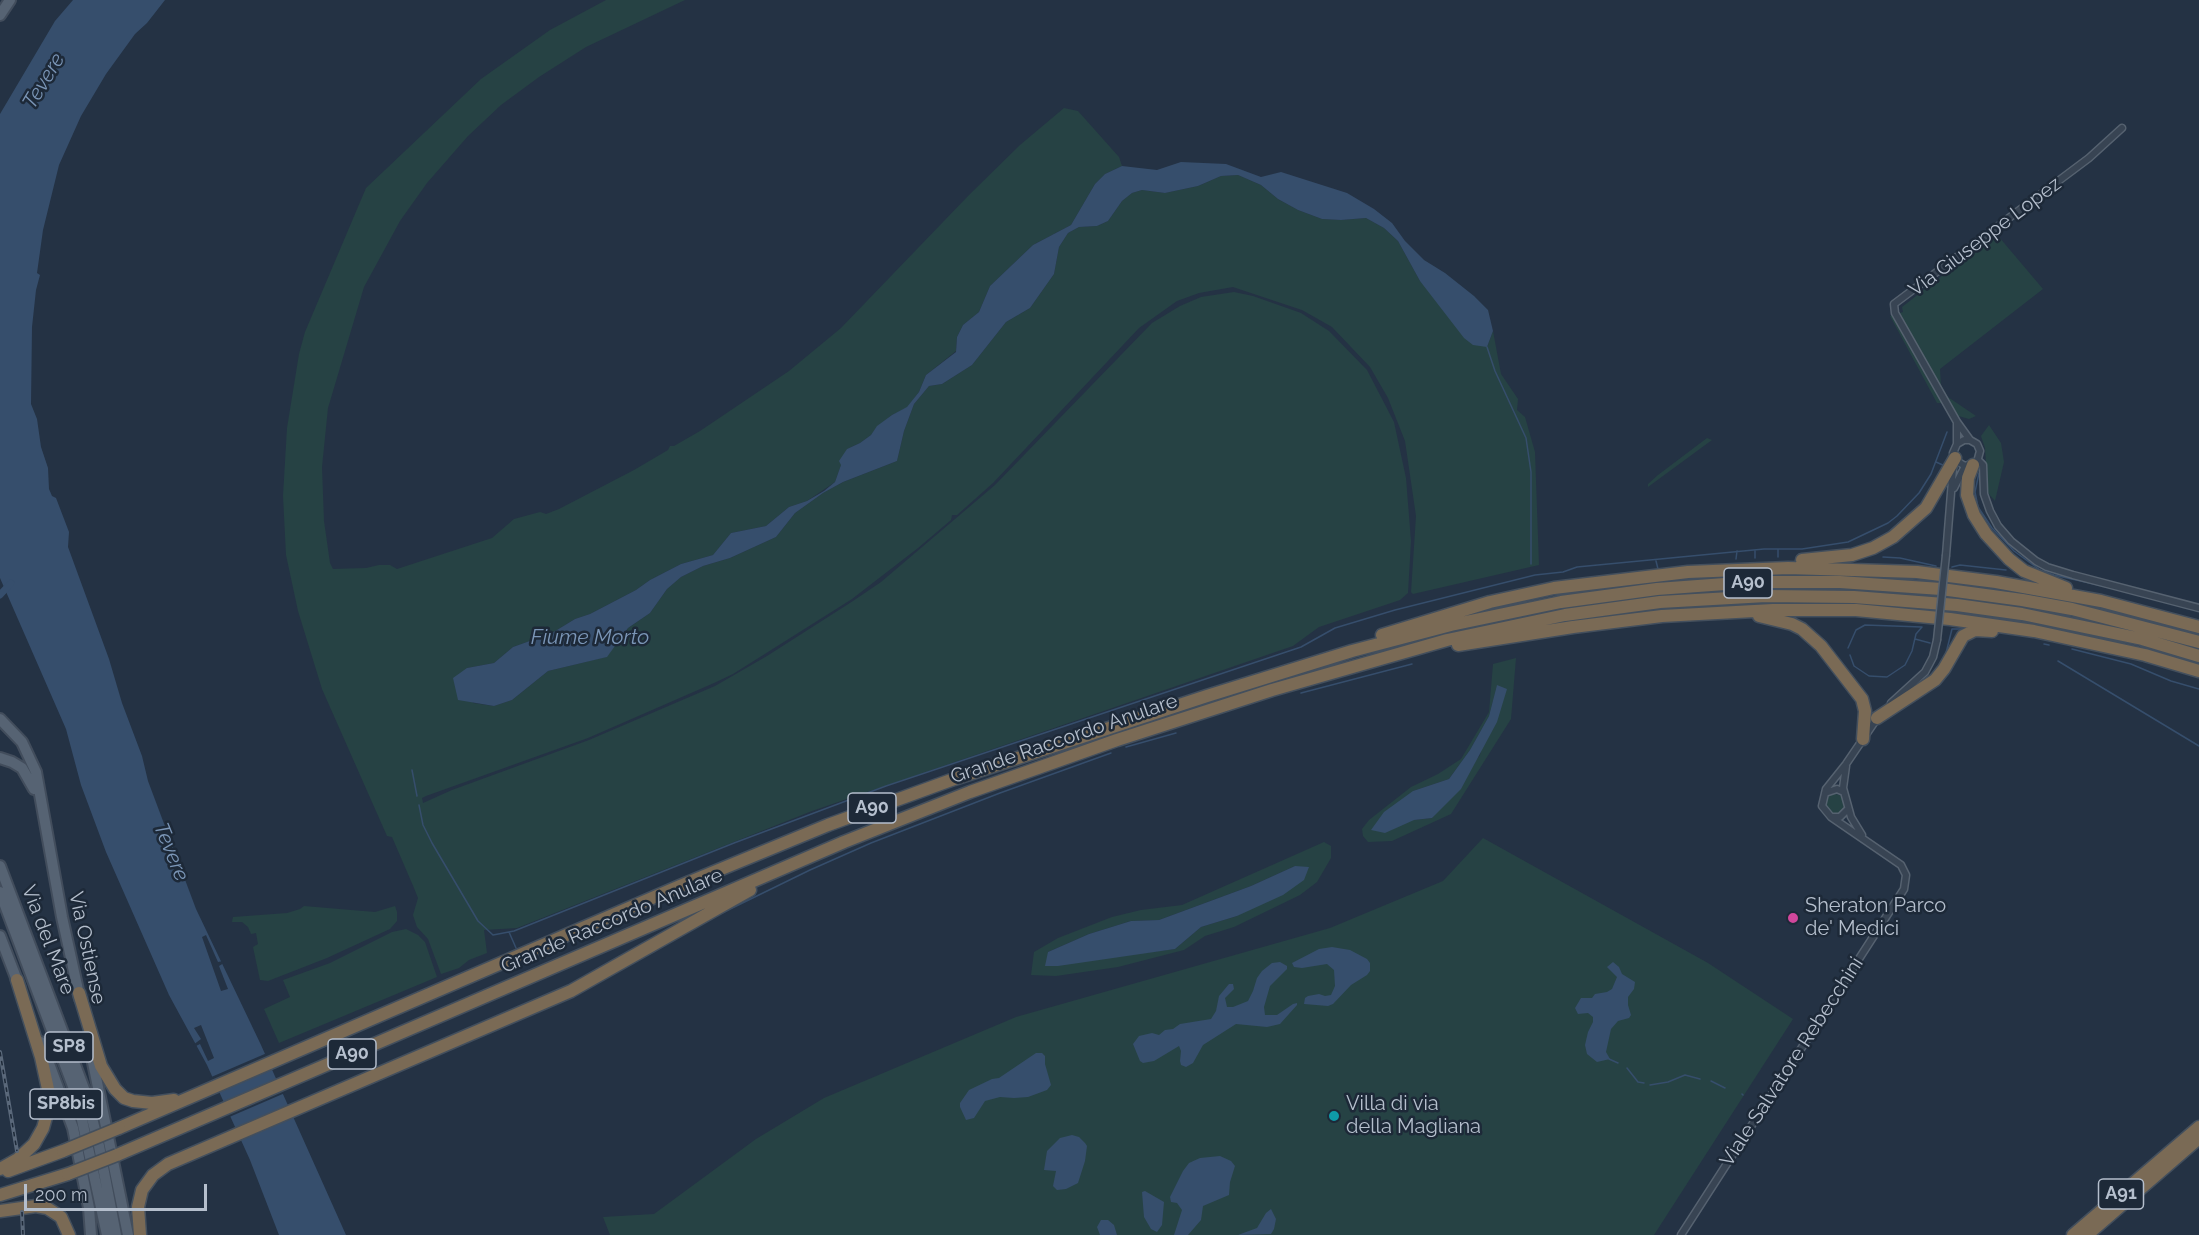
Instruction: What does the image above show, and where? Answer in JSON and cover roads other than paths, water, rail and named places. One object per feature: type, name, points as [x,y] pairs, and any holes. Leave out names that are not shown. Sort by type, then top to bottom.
[{"type":"highway","points":[[1722,570],[1767,561],[1839,558],[1873,548],[1904,529],[1926,508],[1954,458]]},
{"type":"highway","points":[[1972,464],[1967,495],[1970,506],[1982,529],[2000,551],[2032,575],[2101,601]]},
{"type":"highway","name":"Grande Raccordo Anulare","points":[[1300,666],[1387,633],[1523,594],[1599,581],[1722,570],[1810,568],[1917,572],[1996,582],[2101,601],[2199,627]]},
{"type":"highway","name":"Grande Raccordo Anulare","points":[[0,1174],[143,1118],[755,854],[886,803],[1300,666],[1428,630],[1538,606],[1635,591],[1752,582],[1864,584],[1932,588],[1991,595],[2072,609],[2199,642]]},
{"type":"highway","name":"Grande Raccordo Anulare","points":[[0,1195],[68,1174],[154,1140],[918,812],[1029,770],[1262,693],[1397,653],[1497,628],[1597,610],[1699,599],[1792,596],[1884,598],[2022,614],[2142,639],[2199,656]]},
{"type":"highway","points":[[1397,653],[1601,623],[1704,613],[1856,610],[1978,622],[2067,637],[2145,655],[2199,673]]},
{"type":"highway","points":[[1704,613],[1770,617],[1792,624],[1811,635],[1862,699],[1866,713],[1863,739]]},
{"type":"highway","points":[[1877,718],[1935,680],[1947,666],[1959,642],[1971,632],[1985,630],[2067,637]]},
{"type":"highway","points":[[140,1235],[138,1207],[142,1190],[150,1178],[168,1164],[539,1006],[596,979],[798,862]]},
{"type":"highway","points":[[0,1169],[18,1159],[34,1144],[43,1128],[48,1110],[48,1089],[41,1057],[16,980]]},
{"type":"highway","points":[[79,993],[105,1075],[118,1092],[129,1100],[137,1102],[170,1101],[204,1092]]},
{"type":"highway","name":"A91","points":[[2073,1235],[2199,1127]]},
{"type":"highway","name":"A91","points":[[2087,1235],[2176,1157],[2199,1140]]},
{"type":"highway","points":[[0,1211],[36,1206],[47,1208],[61,1217],[69,1235]]},
{"type":"main road","points":[[0,15],[10,0]]},
{"type":"main road","name":"SP8bis","points":[[0,719],[16,735],[29,754],[37,777],[41,809]]},
{"type":"main road","points":[[0,758],[16,764],[25,771],[32,782],[41,809]]},
{"type":"main road","name":"Via Ostiense","points":[[41,809],[128,1235]]},
{"type":"main road","name":"Via del Mare","points":[[0,866],[86,1094],[99,1146],[116,1235]]},
{"type":"main road","name":"Via del Mare","points":[[0,892],[77,1097],[107,1235]]},
{"type":"main road","name":"SP8bis","points":[[0,936],[71,1121],[88,1203],[91,1235]]},
{"type":"street","name":"Via Giuseppe Lopez","points":[[1970,440],[1957,422],[1895,313],[1894,304],[2071,172],[2122,128]]},
{"type":"street","name":"Via Giuseppe Lopez","points":[[1957,422],[1957,444]]},
{"type":"street","points":[[1848,809],[1840,817],[1831,817],[1822,806],[1825,793],[1877,718],[1925,672],[1933,657],[1937,640],[1952,494],[1953,453],[1957,444],[1970,440],[1980,448],[1952,494]]},
{"type":"street","points":[[1954,458],[1958,463],[1983,465],[1984,494],[1998,526],[2011,541],[2036,561],[2064,572],[2199,608]]},
{"type":"street","name":"Viale Salvatore Rebecchini","points":[[1846,764],[1843,783],[1848,809],[1854,824],[1864,838]]},
{"type":"street","points":[[1825,793],[1837,789],[1844,792]]},
{"type":"street","name":"Viale Salvatore Rebecchini","points":[[1681,1235],[1904,888],[1906,875],[1903,868],[1864,838],[1831,817]]},
{"type":"water","name":"Tevere","points":[[73,0],[165,0],[135,34],[106,74],[81,116],[59,165],[43,230],[37,273],[40,275],[32,327],[31,404],[37,419],[41,447],[48,468],[49,489],[52,496],[56,498],[69,532],[68,547],[109,659],[122,703],[142,756],[148,781],[196,909],[261,1045],[346,1235],[279,1235],[250,1160],[207,1065],[169,995],[106,852],[81,785],[66,729],[0,578],[0,114],[55,21]]},
{"type":"water","name":"Fiume Morto","points":[[1181,162],[1226,164],[1261,177],[1281,172],[1347,193],[1374,209],[1392,223],[1405,241],[1424,260],[1445,273],[1488,310],[1493,331],[1487,347],[1473,345],[1464,338],[1420,281],[1398,241],[1384,228],[1366,218],[1322,219],[1298,210],[1278,199],[1261,185],[1238,175],[1221,176],[1198,186],[1165,193],[1142,190],[1132,193],[1122,201],[1108,221],[1097,226],[1079,227],[1068,233],[1059,247],[1054,274],[1030,308],[1006,322],[972,365],[942,384],[929,386],[914,404],[904,431],[897,461],[843,482],[823,493],[795,513],[776,537],[681,577],[667,589],[650,613],[628,628],[607,657],[548,671],[512,700],[494,706],[458,700],[453,678],[467,668],[494,663],[513,647],[552,633],[681,564],[713,555],[731,533],[766,526],[789,507],[807,501],[824,491],[835,482],[841,465],[839,461],[847,449],[860,443],[871,435],[877,426],[907,407],[919,392],[926,375],[956,352],[957,337],[963,325],[979,312],[990,286],[1033,245],[1071,225],[1095,184],[1105,174],[1122,166],[1157,170]]},
{"type":"water","points":[[1497,685],[1507,689],[1497,722],[1461,789],[1432,818],[1414,820],[1385,833],[1371,830],[1384,812],[1413,791],[1449,779],[1470,750],[1489,716]]},
{"type":"water","points":[[1295,866],[1309,867],[1304,880],[1283,895],[1237,916],[1201,927],[1175,949],[1045,966],[1048,952],[1089,934],[1131,921],[1159,920],[1251,886]]},
{"type":"water","points":[[1332,947],[1350,950],[1367,959],[1370,963],[1370,971],[1351,985],[1333,1004],[1328,1006],[1304,1004],[1308,996],[1331,995],[1335,986],[1334,970],[1327,964],[1302,968],[1294,967],[1292,963],[1319,949]]},
{"type":"water","points":[[1280,962],[1287,966],[1287,969],[1270,986],[1264,1007],[1265,1015],[1277,1015],[1293,1004],[1297,1003],[1297,1005],[1280,1024],[1267,1027],[1236,1024],[1203,1045],[1193,1063],[1186,1067],[1181,1065],[1179,1046],[1154,1061],[1143,1063],[1140,1061],[1133,1044],[1139,1036],[1152,1033],[1159,1035],[1180,1024],[1211,1019],[1216,1011],[1219,996],[1229,984],[1233,984],[1234,989],[1225,998],[1227,1007],[1248,1001],[1262,971],[1272,963]]},
{"type":"water","points":[[1613,962],[1622,974],[1635,982],[1634,989],[1628,997],[1631,1015],[1629,1018],[1618,1021],[1611,1029],[1606,1052],[1610,1059],[1597,1062],[1587,1054],[1585,1045],[1593,1017],[1588,1013],[1578,1014],[1575,1008],[1581,998],[1592,998],[1595,994],[1612,989],[1617,977],[1607,967]]},
{"type":"water","points":[[1036,1053],[1042,1053],[1045,1056],[1051,1085],[1047,1090],[1028,1097],[1000,1097],[985,1101],[974,1118],[966,1120],[960,1103],[969,1090],[999,1078]]},
{"type":"water","points":[[1072,1135],[1079,1137],[1087,1146],[1085,1161],[1078,1183],[1066,1189],[1057,1190],[1053,1186],[1056,1171],[1044,1170],[1047,1151],[1060,1138]]},
{"type":"water","points":[[1220,1156],[1231,1161],[1235,1166],[1229,1195],[1203,1206],[1201,1220],[1188,1235],[1174,1235],[1182,1210],[1177,1203],[1171,1202],[1170,1197],[1183,1171],[1189,1163],[1200,1158]]},
{"type":"water","points":[[1145,1191],[1164,1202],[1162,1225],[1157,1232],[1151,1229],[1144,1217],[1142,1192]]},
{"type":"water","points":[[1271,1209],[1276,1219],[1271,1234],[1238,1235],[1257,1228]]},
{"type":"water","points":[[1101,1220],[1108,1220],[1114,1225],[1117,1235],[1100,1235],[1097,1227]]},
{"type":"waterway","points":[[1487,347],[1495,371],[1526,438],[1531,472],[1531,564]]},
{"type":"waterway","points":[[419,805],[423,825],[432,843],[478,921],[493,935],[514,931],[734,843],[886,786],[1301,647],[1335,628],[1395,610],[1535,575],[1563,572],[1577,567],[1764,549],[1802,549],[1848,542],[1888,523],[1919,493],[1931,474],[1947,432]]},
{"type":"waterway","points":[[1936,462],[1945,466]]},
{"type":"waterway","points":[[1979,473],[1975,492],[1978,507],[1992,528],[2014,551],[2040,570],[2116,589]]},
{"type":"waterway","points":[[1778,549],[1778,557]]},
{"type":"waterway","points":[[1755,550],[1755,558]]},
{"type":"waterway","points":[[1736,559],[1737,551]]},
{"type":"waterway","points":[[1883,557],[1900,558],[1936,566]]},
{"type":"waterway","points":[[1656,561],[1658,569]]},
{"type":"waterway","points":[[1952,567],[1960,565],[2006,570]]},
{"type":"waterway","points":[[0,595],[11,583]]},
{"type":"waterway","points":[[2194,610],[2199,611]]},
{"type":"waterway","points":[[1848,648],[1856,630],[1865,625],[1922,627],[1916,634],[1912,651],[1905,665],[1887,677],[1869,676],[1854,666],[1850,655]]},
{"type":"waterway","points":[[1946,653],[1952,629],[1962,629]]},
{"type":"waterway","points":[[1915,639],[1930,643]]},
{"type":"waterway","points":[[2044,644],[2049,645]]},
{"type":"waterway","points":[[2072,649],[2131,664],[2171,681],[2199,689]]},
{"type":"waterway","points":[[2058,661],[2199,746]]},
{"type":"waterway","points":[[1301,693],[1412,664]]},
{"type":"waterway","points":[[1126,747],[1176,733]]},
{"type":"waterway","points":[[722,913],[871,843],[1111,753]]},
{"type":"waterway","points":[[412,770],[417,796]]},
{"type":"waterway","points":[[509,932],[516,948]]},
{"type":"waterway","points":[[633,962],[655,951]]},
{"type":"waterway","points":[[1609,1059],[1618,1063]]},
{"type":"waterway","points":[[1627,1068],[1638,1082],[1644,1083]]},
{"type":"waterway","points":[[1650,1085],[1668,1082],[1685,1075],[1700,1079]]},
{"type":"waterway","points":[[1711,1081],[1725,1088]]},
{"type":"railway","points":[[0,1052],[17,1151]]},
{"type":"railway","points":[[22,1212],[23,1235]]},
{"type":"place","name":"Sheraton Parco de' Medici","points":[[1793,918]]},
{"type":"place","name":"Villa di via della Magliana","points":[[1334,1116]]}]
